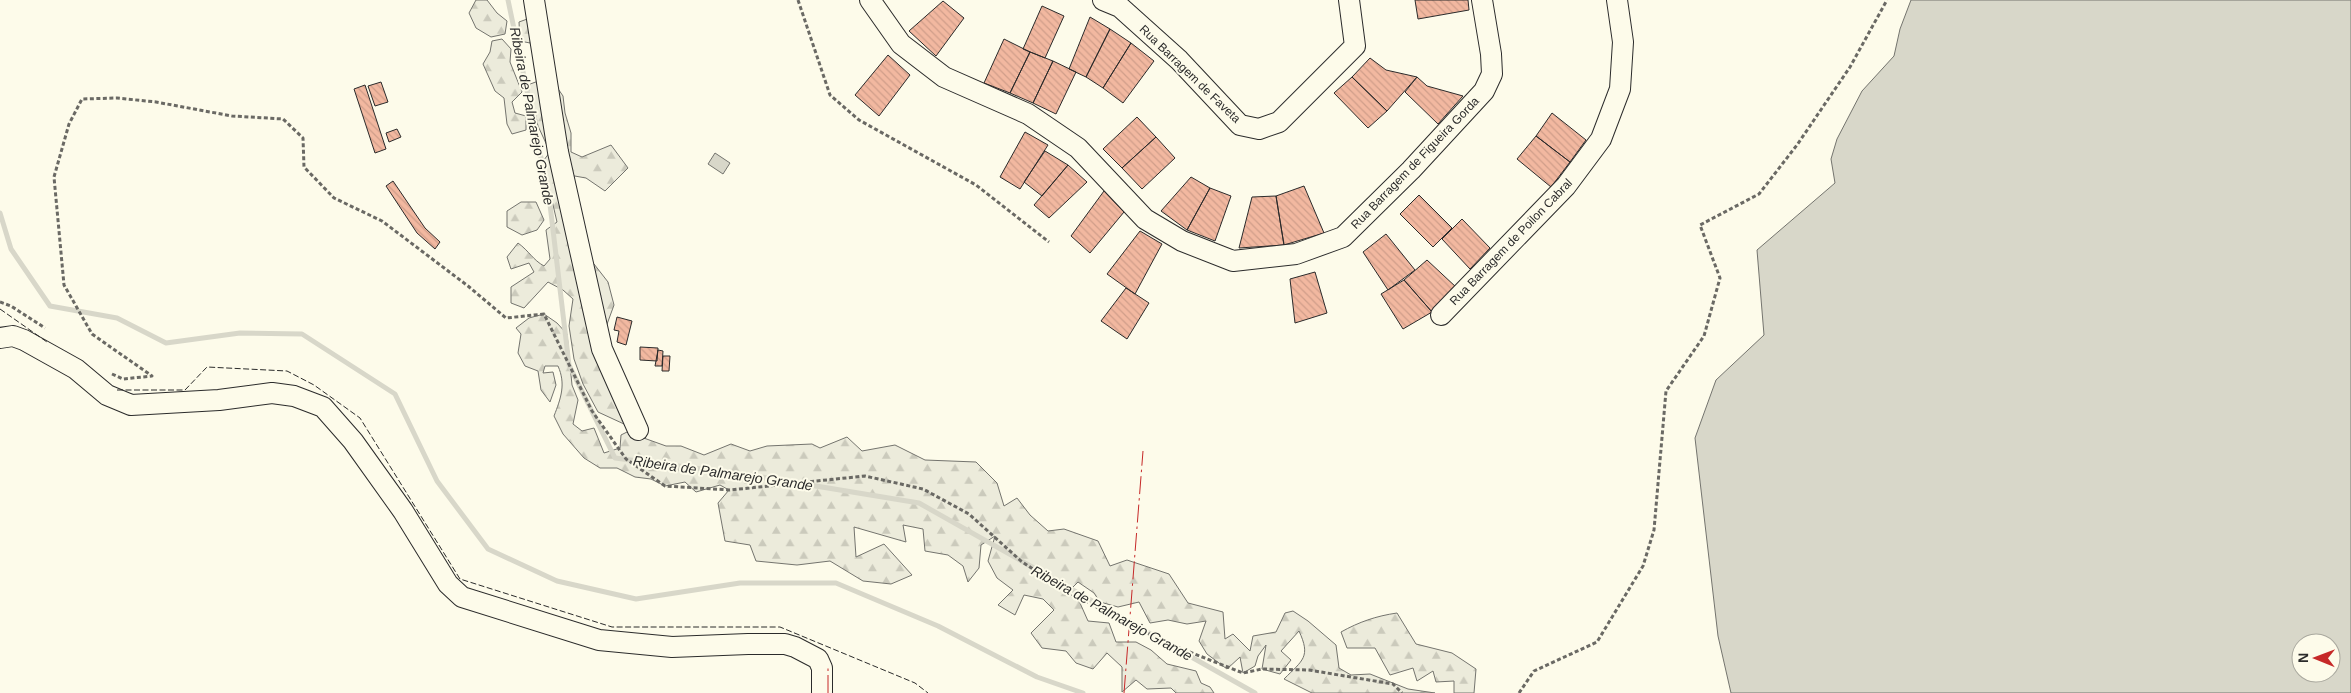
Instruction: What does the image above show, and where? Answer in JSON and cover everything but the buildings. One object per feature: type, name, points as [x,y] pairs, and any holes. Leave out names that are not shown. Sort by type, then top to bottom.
[{"type":"street","points":[[534,0],[558,152],[602,350],[638,430]]},
{"type":"street","name":"Rua Barragem de Figueira Gorda","points":[[870,0],[901,44],[944,76],[1028,114],[1078,148],[1145,219],[1182,241],[1233,260],[1296,254],[1343,237],[1411,170],[1484,91],[1492,74],[1492,54],[1482,0]]},
{"type":"street","name":"Rua Barragem de Faveta","points":[[1103,0],[1120,7],[1172,53],[1240,124],[1259,128],[1279,122],[1355,46],[1349,0]]},
{"type":"street","name":"Rua Barragem de Poilon Cabral","points":[[1441,315],[1566,186],[1602,139],[1620,89],[1623,42],[1617,0]]},
{"type":"street","points":[[0,338],[13,336],[24,340],[76,369],[107,395],[131,405],[219,400],[272,393],[312,401],[328,412],[353,441],[403,511],[448,584],[462,597],[599,640],[672,647],[785,644],[818,658],[822,668],[822,693]]},
{"type":"path","points":[[798,0],[830,95],[859,120],[976,186],[1049,242]]},
{"type":"path","points":[[1519,693],[1534,671],[1597,642],[1643,566],[1654,530],[1666,391],[1704,336],[1720,278],[1700,225],[1759,194],[1797,145],[1850,67],[1886,0]]},
{"type":"path","points":[[108,371],[123,379],[152,376],[92,334],[64,285],[54,177],[69,124],[82,99],[117,98],[156,102],[232,116],[283,119],[303,138],[304,167],[334,198],[382,221],[468,286],[506,318],[544,314],[592,411],[626,459],[665,486],[730,490],[866,476],[923,489],[969,514],[1021,561],[1067,592],[1169,644],[1243,673],[1262,669],[1308,670],[1393,684],[1402,693]]},
{"type":"path","points":[[0,302],[11,306],[53,334]]},
{"type":"green space","points":[[476,0],[487,0],[497,13],[507,21],[505,34],[491,37],[476,28],[469,13]]},
{"type":"green space","points":[[530,18],[533,34],[530,43],[520,41],[519,22]]},
{"type":"green space","points":[[502,39],[511,49],[510,62],[522,92],[512,102],[515,113],[526,116],[526,130],[512,134],[507,124],[504,98],[495,91],[483,64],[490,52],[492,41]]},
{"type":"green space","points":[[550,77],[563,96],[565,113],[571,133],[571,152],[582,157],[611,145],[628,168],[605,191],[586,178],[569,175],[574,247],[594,264],[608,282],[614,305],[606,327],[624,424],[598,412],[583,384],[574,359],[569,326],[573,299],[563,290],[548,282],[524,308],[511,303],[511,287],[534,272],[529,263],[511,269],[507,257],[518,243],[544,266],[550,259],[546,230],[557,222],[550,192],[537,169],[550,152],[538,126],[535,112],[525,108],[530,84]]},
{"type":"green space","points":[[521,202],[536,202],[544,220],[537,230],[522,235],[507,227],[507,211]]},
{"type":"green space","points":[[544,314],[557,323],[567,334],[572,385],[578,400],[573,424],[582,431],[594,428],[604,453],[620,448],[621,435],[627,432],[666,446],[681,446],[704,455],[731,444],[750,451],[767,446],[812,444],[820,448],[847,437],[862,451],[895,445],[925,460],[976,462],[997,483],[1004,506],[1017,498],[1030,515],[1048,531],[1064,529],[1098,541],[1110,566],[1127,560],[1169,574],[1188,603],[1223,612],[1225,639],[1233,634],[1250,651],[1253,636],[1276,632],[1285,613],[1293,611],[1336,645],[1339,668],[1351,675],[1370,674],[1408,689],[1435,693],[1312,693],[1284,679],[1296,667],[1305,653],[1299,631],[1281,651],[1291,660],[1280,674],[1262,669],[1266,645],[1258,656],[1255,666],[1243,673],[1240,657],[1227,669],[1207,654],[1199,641],[1206,621],[1187,624],[1168,620],[1150,623],[1139,602],[1118,607],[1100,602],[1094,593],[1078,582],[1068,592],[1080,603],[1088,621],[1109,623],[1116,642],[1136,642],[1151,650],[1167,664],[1196,671],[1201,683],[1210,687],[1214,693],[1176,693],[1171,688],[1147,689],[1136,680],[1122,692],[1122,667],[1107,653],[1093,669],[1076,663],[1066,651],[1042,648],[1031,633],[1054,610],[1043,599],[1024,595],[1015,615],[998,605],[1013,590],[997,578],[988,561],[995,536],[981,545],[979,568],[968,582],[963,566],[948,555],[925,551],[923,529],[903,525],[906,542],[854,527],[856,557],[884,544],[912,575],[891,584],[863,581],[830,561],[797,565],[756,561],[750,545],[725,541],[718,503],[729,490],[720,485],[696,492],[685,482],[665,486],[651,479],[635,477],[617,468],[600,468],[584,458],[563,434],[554,416],[562,391],[562,379],[558,366],[545,366],[543,373],[553,372],[556,385],[550,402],[541,390],[538,371],[525,366],[518,353],[521,334],[516,328],[529,318]]},
{"type":"green space","points":[[1397,613],[1416,644],[1452,653],[1476,669],[1474,693],[1454,693],[1454,681],[1436,682],[1433,671],[1417,681],[1413,668],[1390,675],[1375,648],[1347,648],[1341,632],[1368,620]]},
{"type":"shaded area","points":[[1911,0],[2351,0],[2351,693],[1731,693],[1718,636],[1695,438],[1716,380],[1764,335],[1757,250],[1835,183],[1831,159],[1837,139],[1862,91],[1894,56],[1900,29]]},
{"type":"shaded area","points":[[715,153],[730,163],[723,174],[708,164]]},
{"type":"waterway","name":"Ribeira de Palmarejo Grande","points":[[508,0],[549,196],[569,365],[615,458],[749,475],[919,503],[1255,693]]},
{"type":"waterway","points":[[0,213],[11,249],[50,306],[117,318],[166,343],[240,333],[302,334],[395,394],[437,481],[488,549],[557,581],[636,599],[740,583],[836,583],[938,626],[1037,677],[1083,693]]},
{"type":"fence","points":[[0,309],[47,342]]},
{"type":"fence","points":[[117,390],[185,390],[207,367],[287,371],[314,385],[360,418],[460,579],[612,627],[780,627],[915,683],[928,693]]},
{"type":"power","points":[[1124,693],[1143,451]]},
{"type":"power","points":[[828,665],[828,693]]}]
